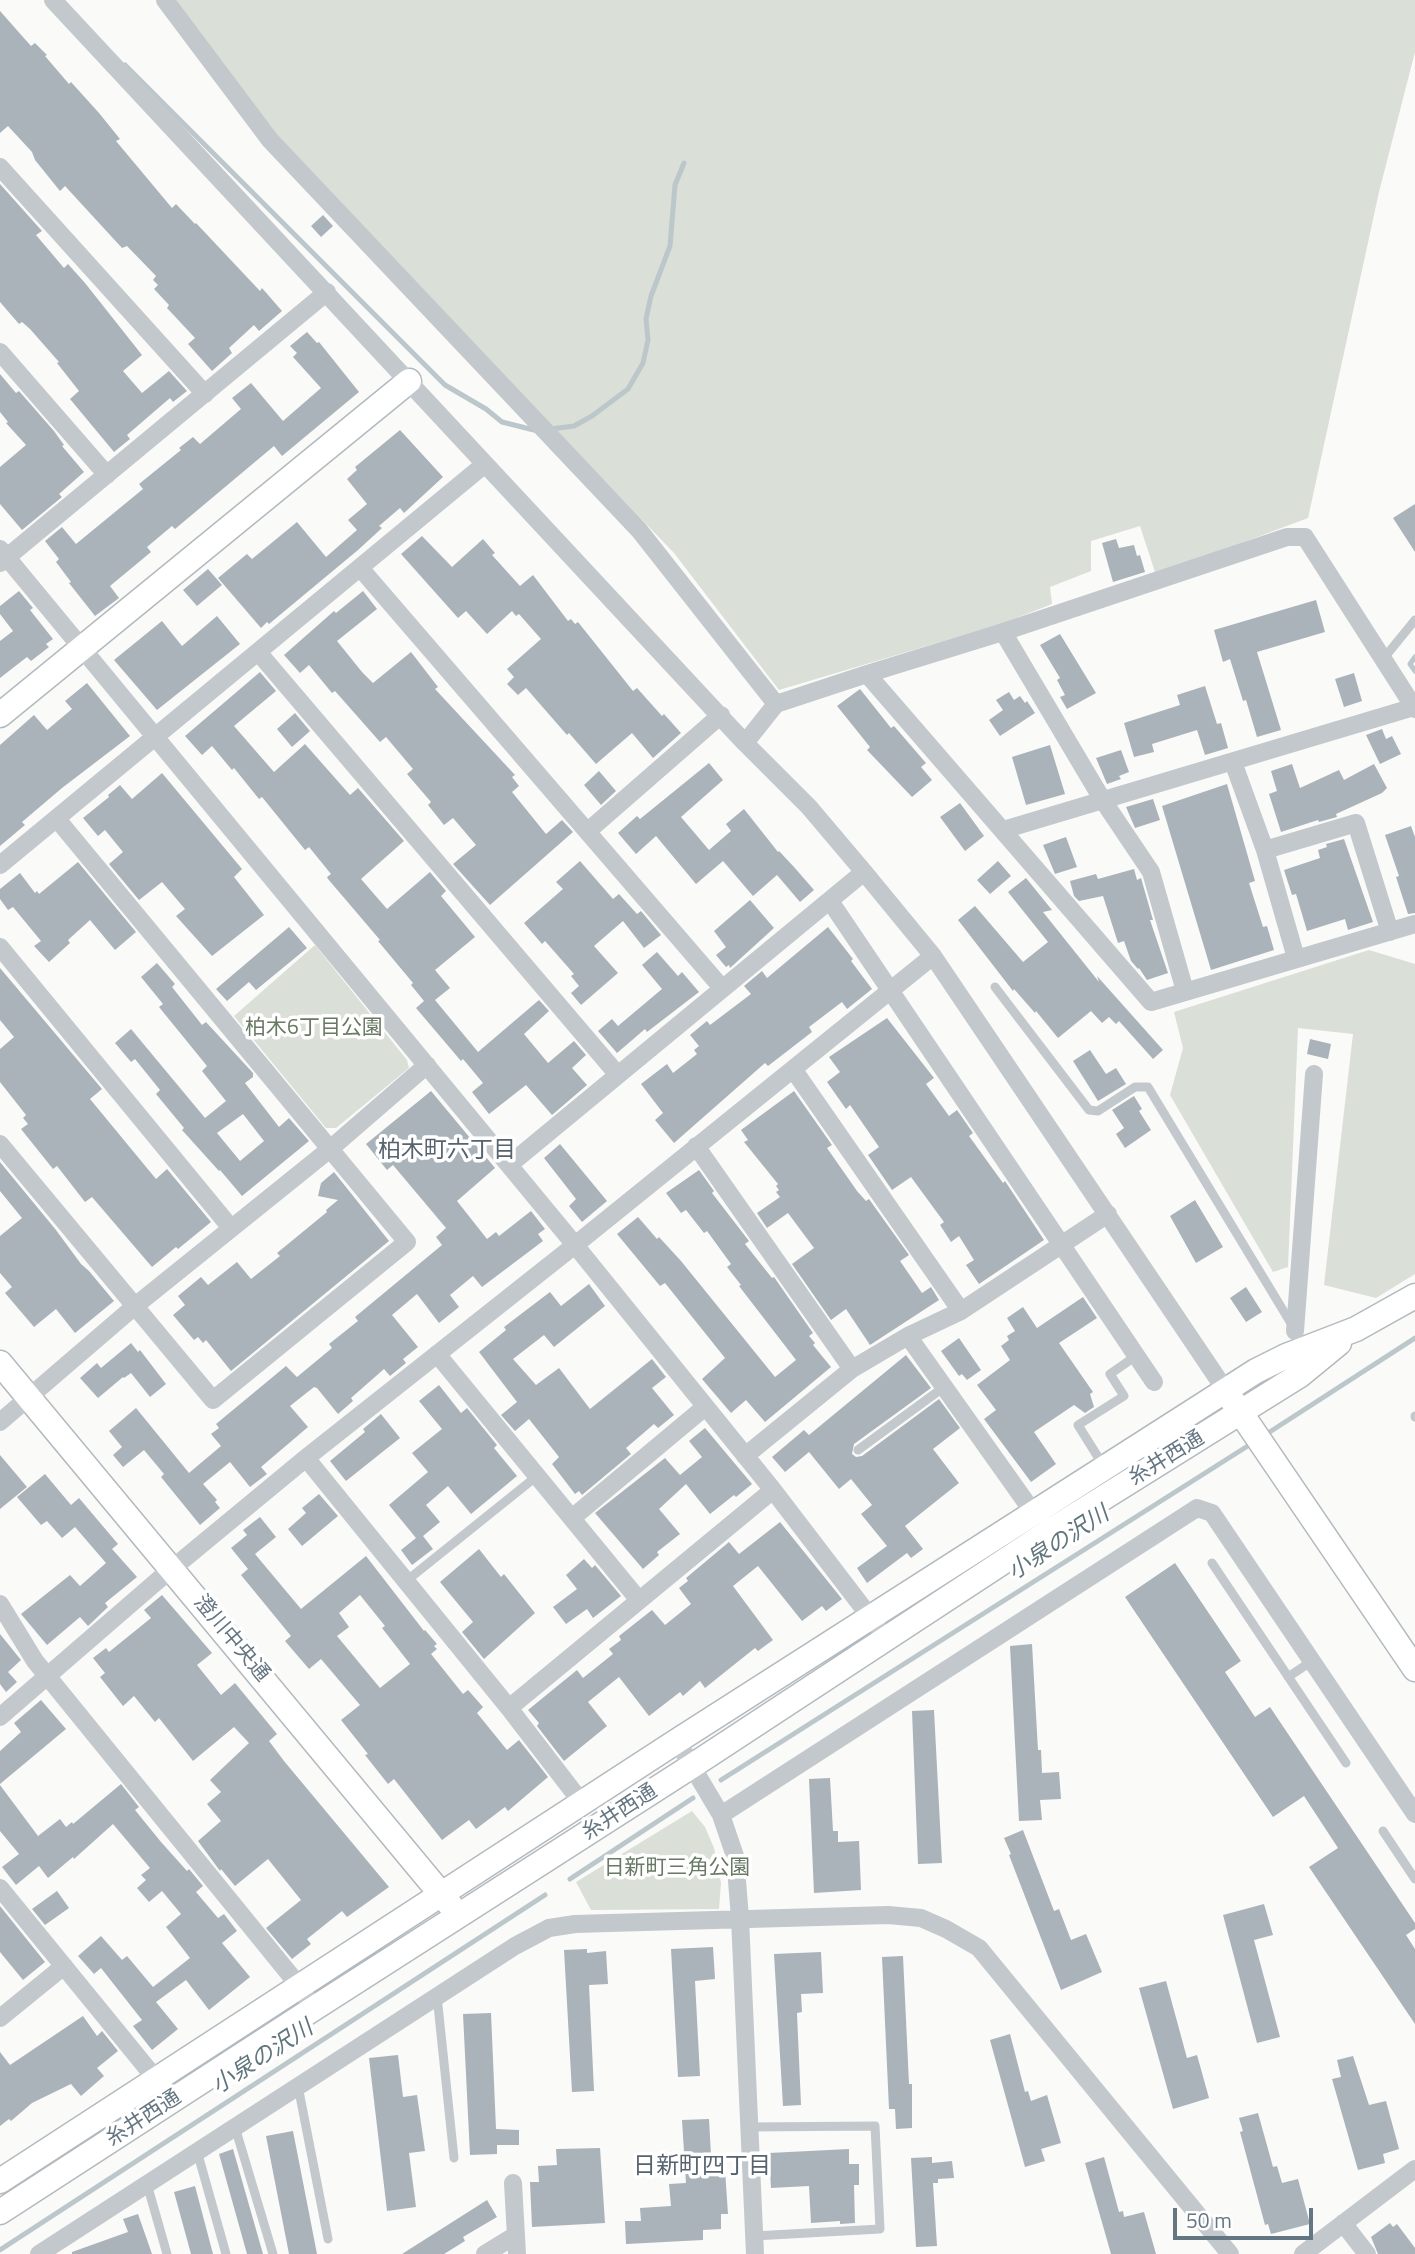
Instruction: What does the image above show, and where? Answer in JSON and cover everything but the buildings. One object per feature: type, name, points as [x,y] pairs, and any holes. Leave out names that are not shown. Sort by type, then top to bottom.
[{"type":"street","points":[[53,0],[745,743],[809,807],[933,956],[1415,1669]]},
{"type":"street","points":[[164,0],[270,140],[639,530],[776,704]]},
{"type":"street","points":[[0,167],[205,394]]},
{"type":"street","points":[[327,292],[107,475],[2,557],[156,737],[575,1245],[773,1490],[879,1628]]},
{"type":"street","points":[[0,352],[107,475]]},
{"type":"street","points":[[0,715],[409,382]]},
{"type":"street","points":[[0,866],[485,464]]},
{"type":"street","points":[[745,743],[776,704],[1287,537],[1305,537],[1384,657],[1414,708],[1003,830]]},
{"type":"street","points":[[361,569],[723,988]]},
{"type":"street","points":[[1003,632],[1102,799],[1152,872],[1185,991]]},
{"type":"street","points":[[258,652],[618,1075]]},
{"type":"street","points":[[867,674],[1151,1002],[1415,925]]},
{"type":"street","points":[[588,831],[720,715]]},
{"type":"street","points":[[1233,762],[1265,850],[1296,958]]},
{"type":"street","points":[[0,1143],[213,1400],[407,1242],[57,819]]},
{"type":"street","points":[[1265,850],[1356,823],[1390,932]]},
{"type":"street","points":[[509,1165],[864,872]]},
{"type":"street","points":[[830,901],[1154,1382]]},
{"type":"street","points":[[0,947],[231,1228]]},
{"type":"street","points":[[0,1717],[172,1568],[306,1458],[933,956]]},
{"type":"street","points":[[0,1422],[135,1306],[330,1149],[427,1065]]},
{"type":"street","points":[[793,1069],[961,1311]]},
{"type":"street","points":[[1301,1339],[1314,1074]]},
{"type":"street","points":[[696,1146],[852,1369]]},
{"type":"street","points":[[745,1456],[852,1369],[908,1336],[961,1311],[1108,1214]]},
{"type":"street","points":[[1356,1329],[1415,1296]]},
{"type":"street","name":"糸井西通","points":[[1040,1524],[1105,1468],[1226,1391],[1301,1339],[1356,1329]]},
{"type":"street","name":"糸井西通","points":[[0,2212],[692,1766],[879,1628],[1040,1524],[1246,1421],[1356,1329]]},
{"type":"street","points":[[908,1336],[1040,1524]]},
{"type":"street","points":[[437,1354],[638,1599]]},
{"type":"street","name":"澄川中央通","points":[[0,1363],[460,1916]]},
{"type":"street","points":[[572,1518],[705,1408]]},
{"type":"street","points":[[306,1458],[509,1708],[582,1803]]},
{"type":"street","points":[[509,1708],[773,1490]]},
{"type":"street","points":[[721,1815],[1197,1508],[1212,1513],[1415,1814]]},
{"type":"street","points":[[0,1604],[35,1661],[300,1987],[313,2009]]},
{"type":"street","name":"糸井西通","points":[[0,2181],[677,1741],[879,1628]]},
{"type":"street","points":[[677,1741],[721,1815],[736,1857],[754,2245]]},
{"type":"street","points":[[0,1888],[172,2101]]},
{"type":"street","points":[[40,2254],[437,1996],[549,1928],[575,1924],[888,1915],[921,1918],[979,1948],[1230,2254]]},
{"type":"street","points":[[3,2010],[64,1966]]},
{"type":"street","points":[[1303,2254],[1415,2169]]},
{"type":"street","points":[[513,2183],[517,2254]]},
{"type":"street","points":[[1343,2223],[1367,2254]]},
{"type":"street","points":[[485,2254],[516,2235]]},
{"type":"lane","points":[[1384,657],[1415,620]]},
{"type":"lane","points":[[995,987],[1089,1110],[1098,1111],[1135,1087],[1148,1087],[1301,1339]]},
{"type":"lane","points":[[1105,1468],[1078,1426],[1124,1396],[1110,1374],[1136,1356]]},
{"type":"lane","points":[[858,1450],[944,1387]]},
{"type":"lane","points":[[405,1582],[537,1476]]},
{"type":"lane","points":[[1212,1563],[1346,1763]]},
{"type":"lane","points":[[1288,1677],[1311,1661]]},
{"type":"lane","points":[[1383,1831],[1415,1879]]},
{"type":"lane","points":[[437,1996],[454,2158]]},
{"type":"lane","points":[[298,2087],[328,2239]]},
{"type":"lane","points":[[749,2127],[875,2126],[880,2229],[754,2245]]},
{"type":"lane","points":[[235,2127],[273,2254]]},
{"type":"lane","points":[[197,2151],[226,2254]]},
{"type":"lane","points":[[147,2184],[167,2254]]},
{"type":"green space","points":[[173,0],[1415,0],[1415,52],[1379,192],[1308,518],[1156,575],[1140,526],[1091,541],[1091,571],[1050,587],[1052,604],[1004,623],[779,690],[674,553],[288,151]]},
{"type":"green space","name":"柏木6丁目公園","points":[[315,945],[407,1060],[409,1068],[336,1128],[326,1128],[234,1016]]},
{"type":"green space","points":[[1369,950],[1415,964],[1415,1274],[1376,1298],[1324,1285],[1353,1034],[1298,1028],[1288,1267],[1273,1272],[1170,1095],[1183,1048],[1174,1012]]},
{"type":"green space","name":"日新町三角公園","points":[[692,1811],[705,1827],[714,1848],[721,1883],[719,1909],[591,1910],[576,1882]]},
{"type":"waterway","points":[[125,65],[445,385],[486,409],[502,422],[538,431]]},
{"type":"waterway","points":[[551,429],[574,426],[592,416],[628,389],[643,363],[648,340],[646,319],[651,296],[670,246],[675,185],[684,163]]},
{"type":"waterway","points":[[1415,657],[1410,664],[1415,671]]},
{"type":"waterway","name":"小泉の沢川","points":[[1265,1435],[1415,1338]]},
{"type":"waterway","name":"小泉の沢川","points":[[721,1780],[1254,1442]]},
{"type":"waterway","name":"小泉の沢川","points":[[570,1879],[693,1798]]},
{"type":"waterway","name":"小泉の沢川","points":[[0,2250],[545,1895]]},
{"type":"district","name":"柏木町六丁目","points":[[447,1151]]},
{"type":"district","name":"日新町四丁目","points":[[702,2167]]}]
